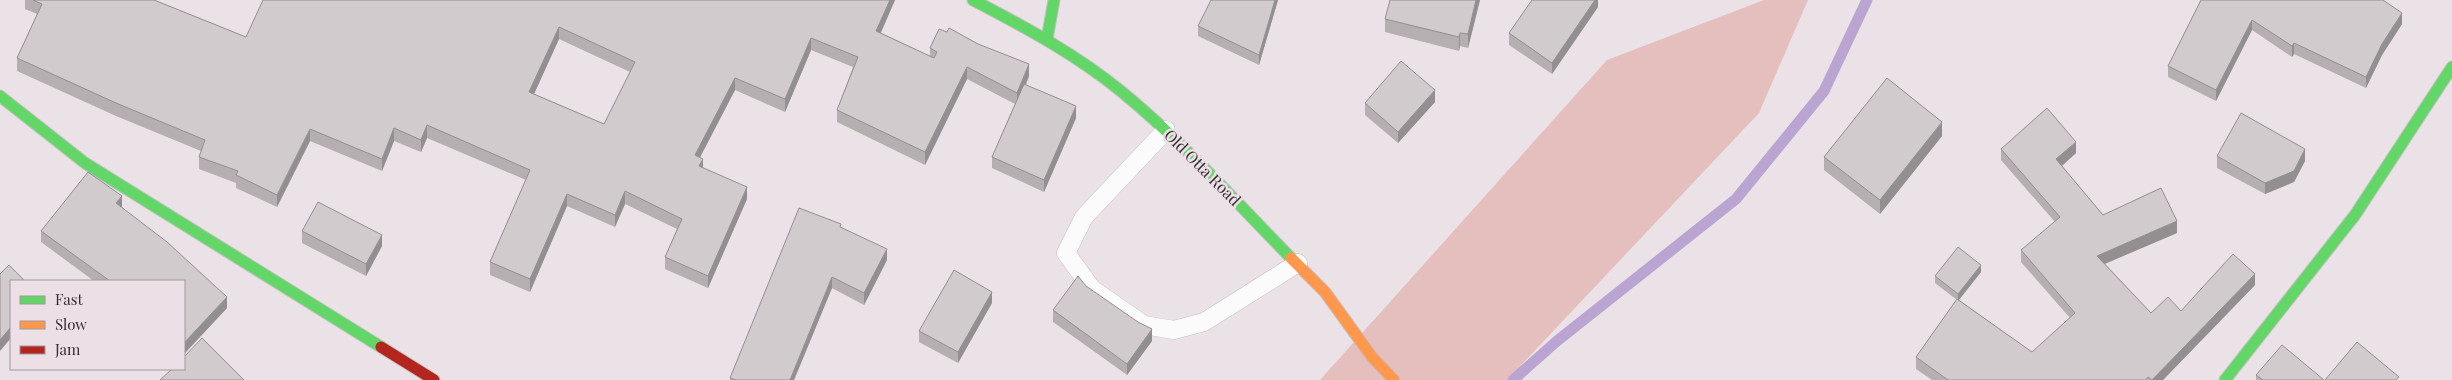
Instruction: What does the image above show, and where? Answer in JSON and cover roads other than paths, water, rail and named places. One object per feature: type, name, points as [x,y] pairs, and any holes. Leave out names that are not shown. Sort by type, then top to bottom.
[{"type":"street","name":"Old Otta Road","points":[[973,0],[1047,39],[1121,91],[1166,130],[1325,292],[1372,357],[1394,380]]},
{"type":"street","points":[[1047,39],[1054,0]]},
{"type":"street","points":[[2226,380],[2355,215],[2452,67]]},
{"type":"street","points":[[0,96],[85,163],[434,380]]},
{"type":"lane","points":[[1166,130],[1084,217],[1066,254],[1092,289],[1144,325],[1174,330],[1204,322],[1298,263]]},
{"type":"waterway","points":[[1513,380],[1557,341],[1736,199],[1824,91],[1867,0]]}]
